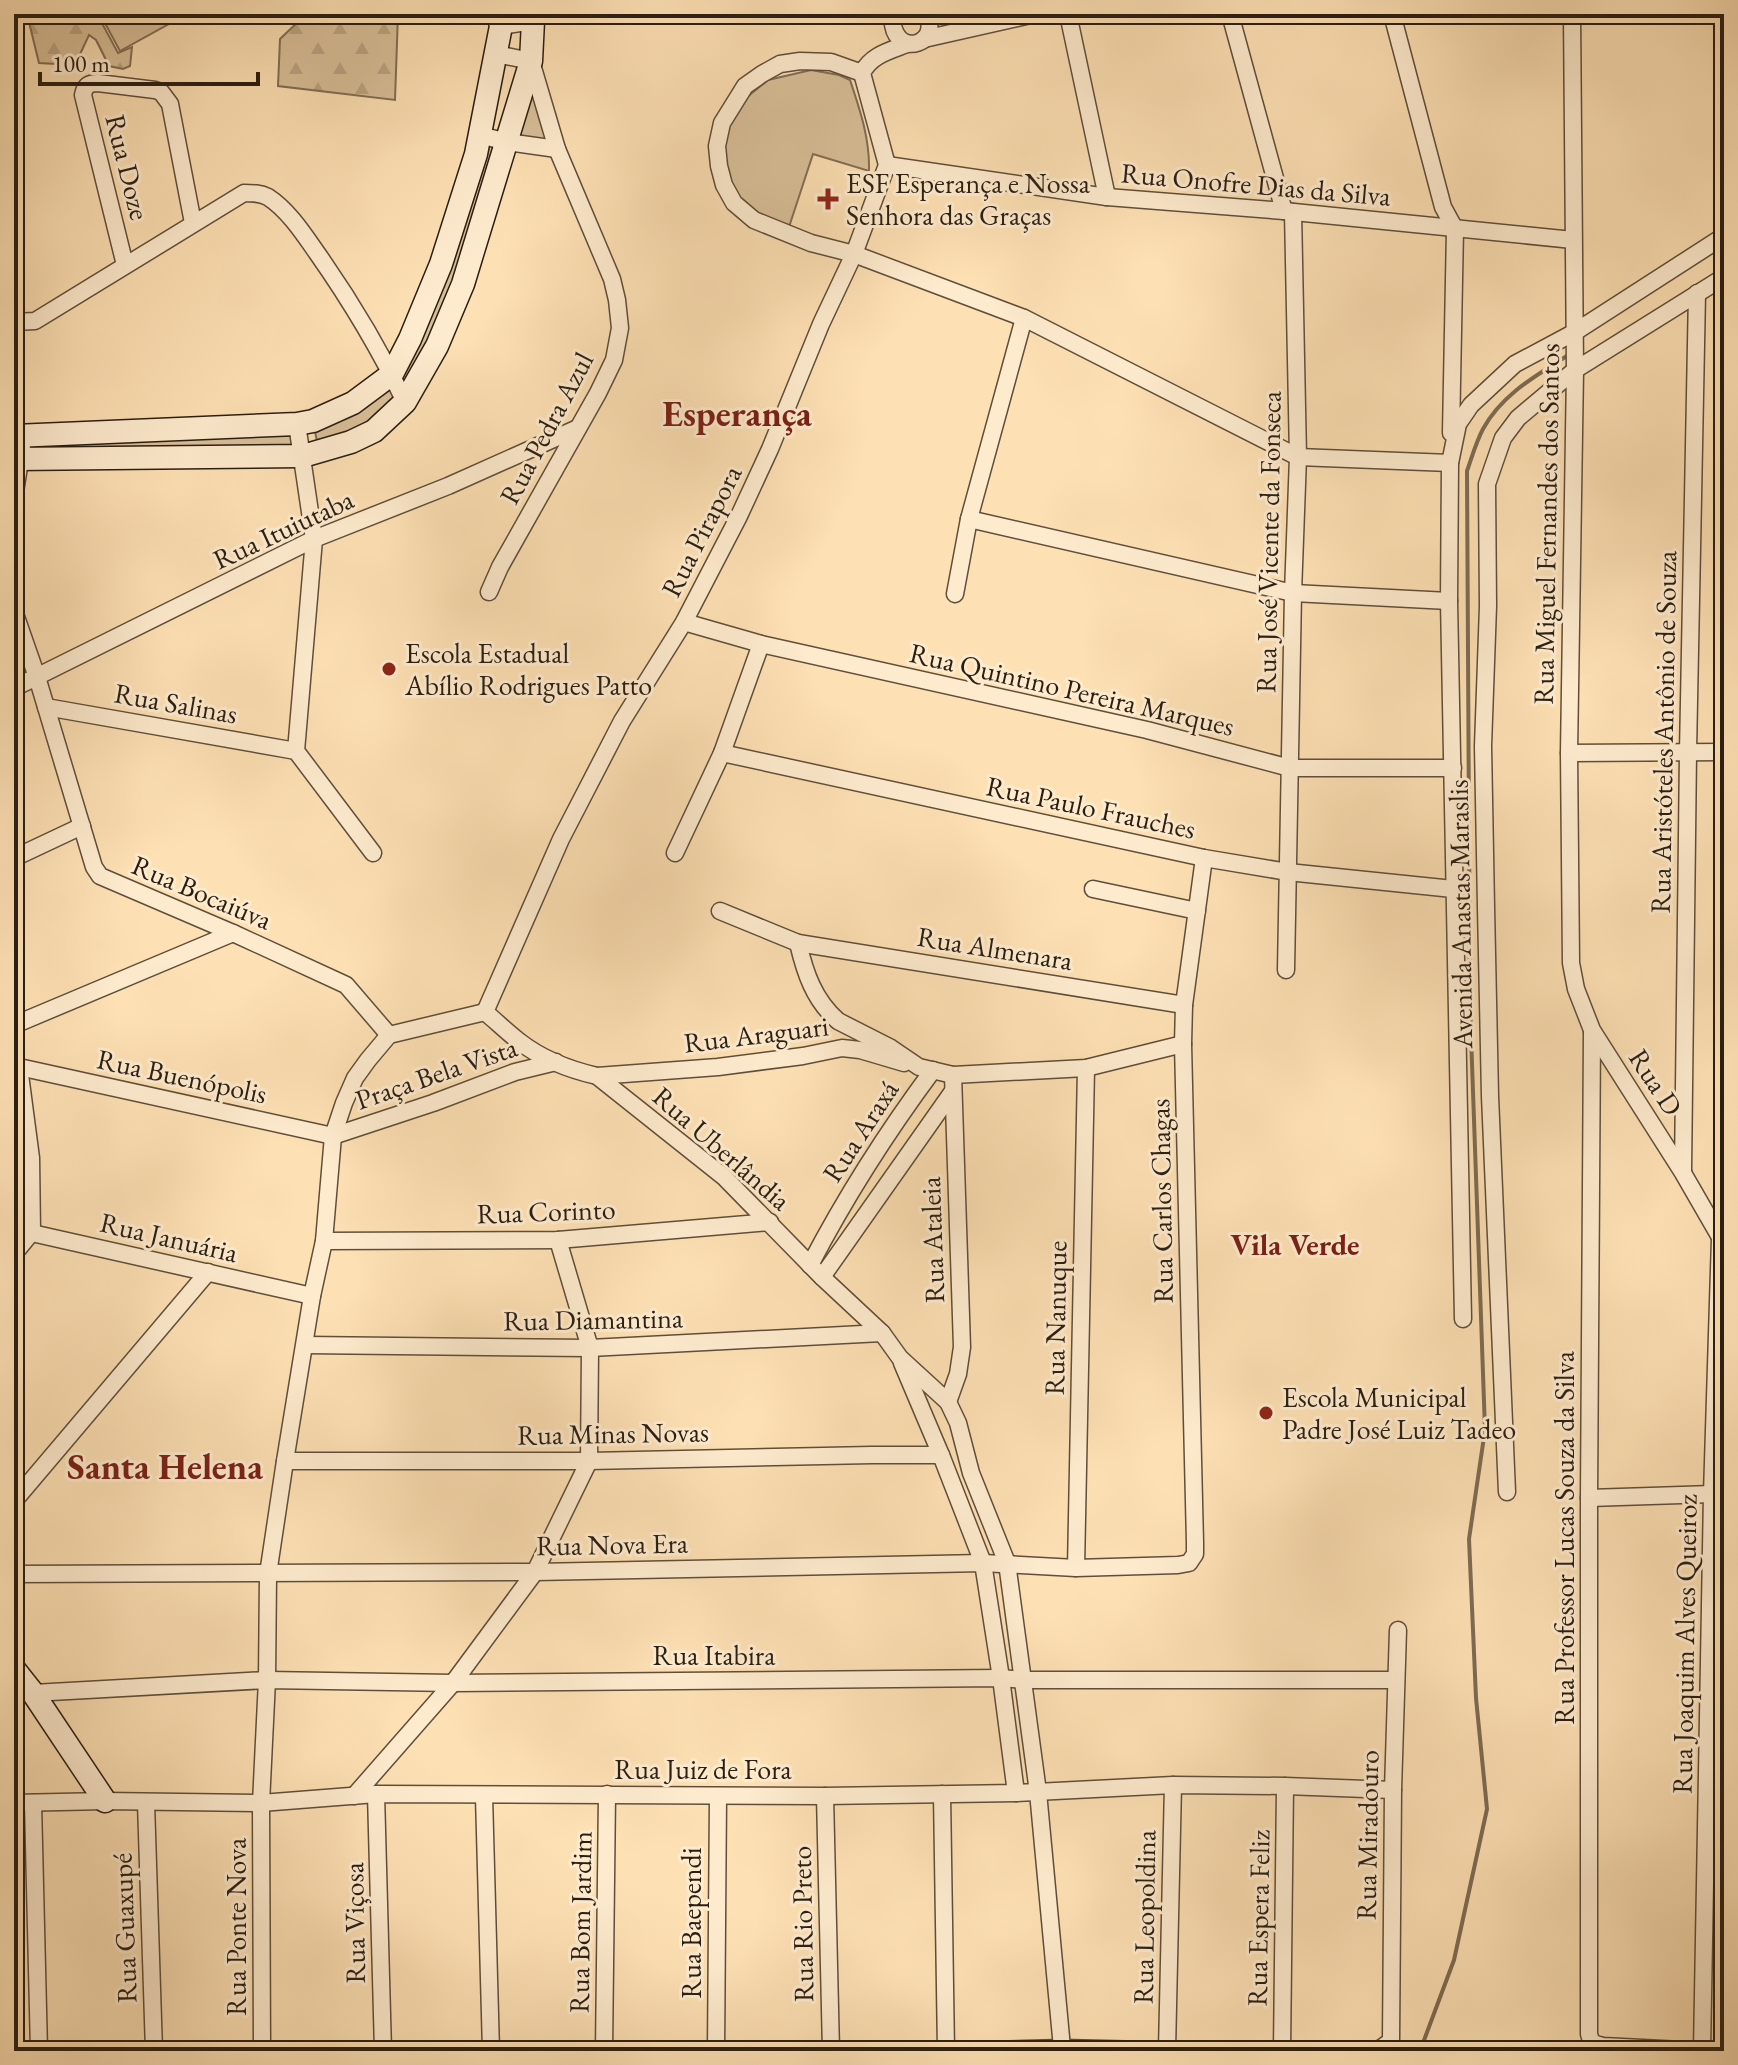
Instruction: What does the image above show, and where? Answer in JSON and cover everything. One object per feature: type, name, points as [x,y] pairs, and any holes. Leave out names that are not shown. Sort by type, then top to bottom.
[{"type":"street","points":[[924,39],[1035,14]]},
{"type":"street","points":[[1068,14],[1107,197]]},
{"type":"street","name":"Rua José Vicente da Fonseca","points":[[1230,14],[1288,211],[1298,457],[1286,970]]},
{"type":"street","points":[[862,73],[831,62],[800,61],[780,64],[745,86],[722,123],[717,146],[724,185],[734,203],[754,220],[811,243],[854,254],[1024,318],[1298,457],[1450,463],[1455,229],[1443,207],[1392,14]]},
{"type":"street","name":"Rua Miguel Fernandes dos Santos","points":[[1572,14],[1575,370],[1569,753],[1571,963],[1576,989],[1592,1030]]},
{"type":"street","points":[[14,498],[19,436],[297,424],[313,421],[353,403],[392,374],[441,264],[476,154],[500,20],[536,16],[531,61],[463,284],[437,346],[405,402],[374,431],[351,442],[303,456],[18,459]]},
{"type":"street","points":[[927,16],[954,33]]},
{"type":"street","points":[[875,56],[907,44],[919,43],[928,34],[927,16]]},
{"type":"street","points":[[895,18],[897,37],[907,44]]},
{"type":"street","points":[[887,165],[862,73],[875,56],[895,18]]},
{"type":"street","points":[[496,54],[531,61]]},
{"type":"street","name":"Rua Pedra Azul","points":[[489,592],[598,393],[614,360],[620,328],[612,279],[557,149],[531,61]]},
{"type":"street","name":"Rua Doze","points":[[125,265],[83,95],[90,83],[155,90],[166,97],[170,104],[193,223]]},
{"type":"street","points":[[480,135],[557,149]]},
{"type":"street","name":"Rua Onofre Dias da Silva","points":[[887,165],[1107,197],[1288,211],[1573,240]]},
{"type":"street","name":"Rua Pirapora","points":[[485,1012],[561,839],[622,721],[684,622],[739,516],[854,254],[887,165]]},
{"type":"street","points":[[14,322],[35,321],[244,193],[256,192],[267,197],[298,226],[345,292],[405,402]]},
{"type":"street","name":"Avenida Anastas Maraslis","points":[[1463,1319],[1449,601],[1450,463],[1458,424],[1471,405],[1515,364],[1575,332],[1724,236]]},
{"type":"street","name":"Avenida Anastas Maraslis","points":[[1507,1492],[1486,938],[1483,746],[1488,606],[1487,484],[1503,438],[1518,418],[1575,370],[1724,277]]},
{"type":"street","name":"Rua Aristóteles Antônio de Souza","points":[[1683,1173],[1697,293]]},
{"type":"street","points":[[955,594],[969,519],[1024,318]]},
{"type":"street","points":[[297,424],[314,539],[296,751],[373,853]]},
{"type":"street","name":"Rua Ituiutaba","points":[[14,688],[314,539],[448,486],[578,428]]},
{"type":"street","points":[[969,519],[1293,593],[1449,601]]},
{"type":"street","name":"Rua Bocaiúva","points":[[14,611],[94,867],[100,876],[346,985],[389,1035]]},
{"type":"street","name":"Rua Quintino Pereira Marques","points":[[684,622],[761,644],[1147,730],[1290,768],[1453,768]]},
{"type":"street","points":[[675,853],[722,753],[761,644]]},
{"type":"street","name":"Rua Salinas","points":[[46,707],[296,751]]},
{"type":"street","points":[[1569,753],[1724,752]]},
{"type":"street","name":"Rua Paulo Frauches","points":[[722,753],[1204,858],[1288,872],[1453,889]]},
{"type":"street","points":[[14,858],[82,826]]},
{"type":"street","name":"Rua Carlos Chagas","points":[[1195,1543],[1183,1044],[1184,1005],[1204,858]]},
{"type":"street","points":[[1093,889],[1197,911]]},
{"type":"street","name":"Rua Almenara","points":[[720,911],[798,943],[1184,1005]]},
{"type":"street","points":[[14,1025],[233,933]]},
{"type":"street","points":[[798,943],[805,971],[831,1015],[926,1069]]},
{"type":"street","points":[[389,1035],[485,1012]]},
{"type":"street","name":"Rua Uberlândia","points":[[485,1012],[520,1043],[556,1062],[597,1076],[724,1177],[882,1333],[900,1358],[948,1402],[958,1423],[971,1473],[1007,1563],[1038,1792],[1062,2048]]},
{"type":"street","name":"Rua D","points":[[1592,1030],[1683,1173],[1722,1241]]},
{"type":"street","name":"Rua Professor Lucas Souza da Silva","points":[[1592,1030],[1589,2034],[1594,2044],[1703,2051]]},
{"type":"street","name":"Rua Ponte Nova","points":[[262,2051],[261,1803],[268,1574],[312,1296],[324,1241],[333,1136],[355,1078],[389,1035]]},
{"type":"street","name":"Rua Araguari","points":[[597,1076],[718,1067],[842,1048],[860,1050],[926,1069],[953,1083],[1086,1068],[1183,1044]]},
{"type":"street","name":"Praça Bela Vista","points":[[333,1136],[515,1072],[556,1062]]},
{"type":"street","points":[[14,1254],[32,1232],[31,1158],[17,1064]]},
{"type":"street","name":"Rua Buenópolis","points":[[17,1064],[333,1136]]},
{"type":"street","name":"Rua Nanuque","points":[[1076,1568],[1086,1068]]},
{"type":"street","name":"Rua Araxá","points":[[816,1271],[858,1178],[926,1069]]},
{"type":"street","name":"Rua Araxá","points":[[816,1271],[953,1083]]},
{"type":"street","name":"Rua Ataleia","points":[[948,1402],[958,1374],[962,1347],[953,1083]]},
{"type":"street","name":"Rua Corinto","points":[[324,1241],[558,1240],[770,1222]]},
{"type":"street","name":"Rua Januária","points":[[14,1229],[312,1296]]},
{"type":"street","points":[[354,1796],[453,1683],[535,1572],[589,1461],[590,1348],[558,1240]]},
{"type":"street","name":"Rua Joaquim Alves Queiroz","points":[[1703,2051],[1722,1241]]},
{"type":"street","points":[[14,1501],[208,1272]]},
{"type":"street","name":"Rua Diamantina","points":[[305,1345],[590,1348],[882,1333]]},
{"type":"street","name":"Rua Uberlândia","points":[[900,1358],[983,1563],[1016,1793]]},
{"type":"street","name":"Rua Minas Novas","points":[[285,1461],[589,1461],[941,1455]]},
{"type":"street","points":[[1589,1498],[1718,1492]]},
{"type":"street","name":"Rua Nova Era","points":[[14,1574],[535,1572],[983,1563],[1076,1568],[1184,1565],[1195,1554],[1195,1543]]},
{"type":"street","name":"Rua Miradouro","points":[[1384,2046],[1398,1630]]},
{"type":"street","points":[[14,1669],[105,1801]]},
{"type":"street","name":"Rua Itabira","points":[[33,1693],[267,1680],[453,1683],[1001,1678],[1395,1680]]},
{"type":"street","name":"Rua Juiz de Fora","points":[[14,1803],[261,1803],[376,1794],[825,1796],[1016,1793],[1173,1785],[1393,1790]]},
{"type":"street","name":"Rua Leopoldina","points":[[1167,2050],[1173,1785]]},
{"type":"street","name":"Rua Espera Feliz","points":[[1282,2051],[1285,1786]]},
{"type":"street","name":"Rua Viçosa","points":[[376,1794],[385,2051]]},
{"type":"street","name":"Rua Bom Jardim","points":[[604,2051],[607,1794]]},
{"type":"street","points":[[942,1794],[946,2051]]},
{"type":"street","points":[[484,1796],[491,2051]]},
{"type":"street","name":"Rua Baependi","points":[[716,2051],[718,1796]]},
{"type":"street","name":"Rua Rio Preto","points":[[825,1796],[831,2051]]},
{"type":"street","points":[[33,1803],[39,2051]]},
{"type":"street","name":"Rua Guaxupé","points":[[146,1803],[154,2051]]},
{"type":"street","points":[[957,2051],[1062,2048],[1189,2051]]},
{"type":"street","points":[[1703,2051],[1724,2050]]},
{"type":"street","points":[[377,2051],[385,2051]]},
{"type":"green space","points":[[27,14],[97,14],[118,53],[132,47],[130,66],[123,69],[109,66],[96,40],[89,35],[75,65],[39,63]]},
{"type":"green space","points":[[100,14],[173,14],[176,20],[120,51]]},
{"type":"green space","points":[[302,14],[398,14],[395,100],[278,86],[280,39],[302,18]]},
{"type":"green space","points":[[531,61],[557,149],[507,143],[405,402],[319,452],[313,421],[392,374],[480,135],[507,142]]},
{"type":"green space","points":[[811,70],[850,80],[866,136],[869,171],[813,154],[789,227],[756,216],[738,200],[730,184],[722,147],[727,127],[741,102],[768,80]]},
{"type":"green space","points":[[297,424],[303,456],[21,459],[23,436]]},
{"type":"waterway","points":[[1420,2051],[1454,1960],[1487,1809],[1476,1698],[1469,1539],[1485,1430],[1470,1007],[1467,471],[1483,429],[1500,405],[1521,386],[1570,354]]},
{"type":"place","name":"ESF Esperança e Nossa Senhora das Graças","points":[[828,199]]},
{"type":"place","name":"Escola Estadual Abílio Rodrigues Patto","points":[[389,669]]},
{"type":"place","name":"Escola Municipal Padre José Luiz Tadeo","points":[[1266,1413]]},
{"type":"district","name":"Esperança","points":[[737,413]]},
{"type":"district","name":"Vila Verde","points":[[1295,1245]]},
{"type":"district","name":"Santa Helena","points":[[165,1466]]}]
